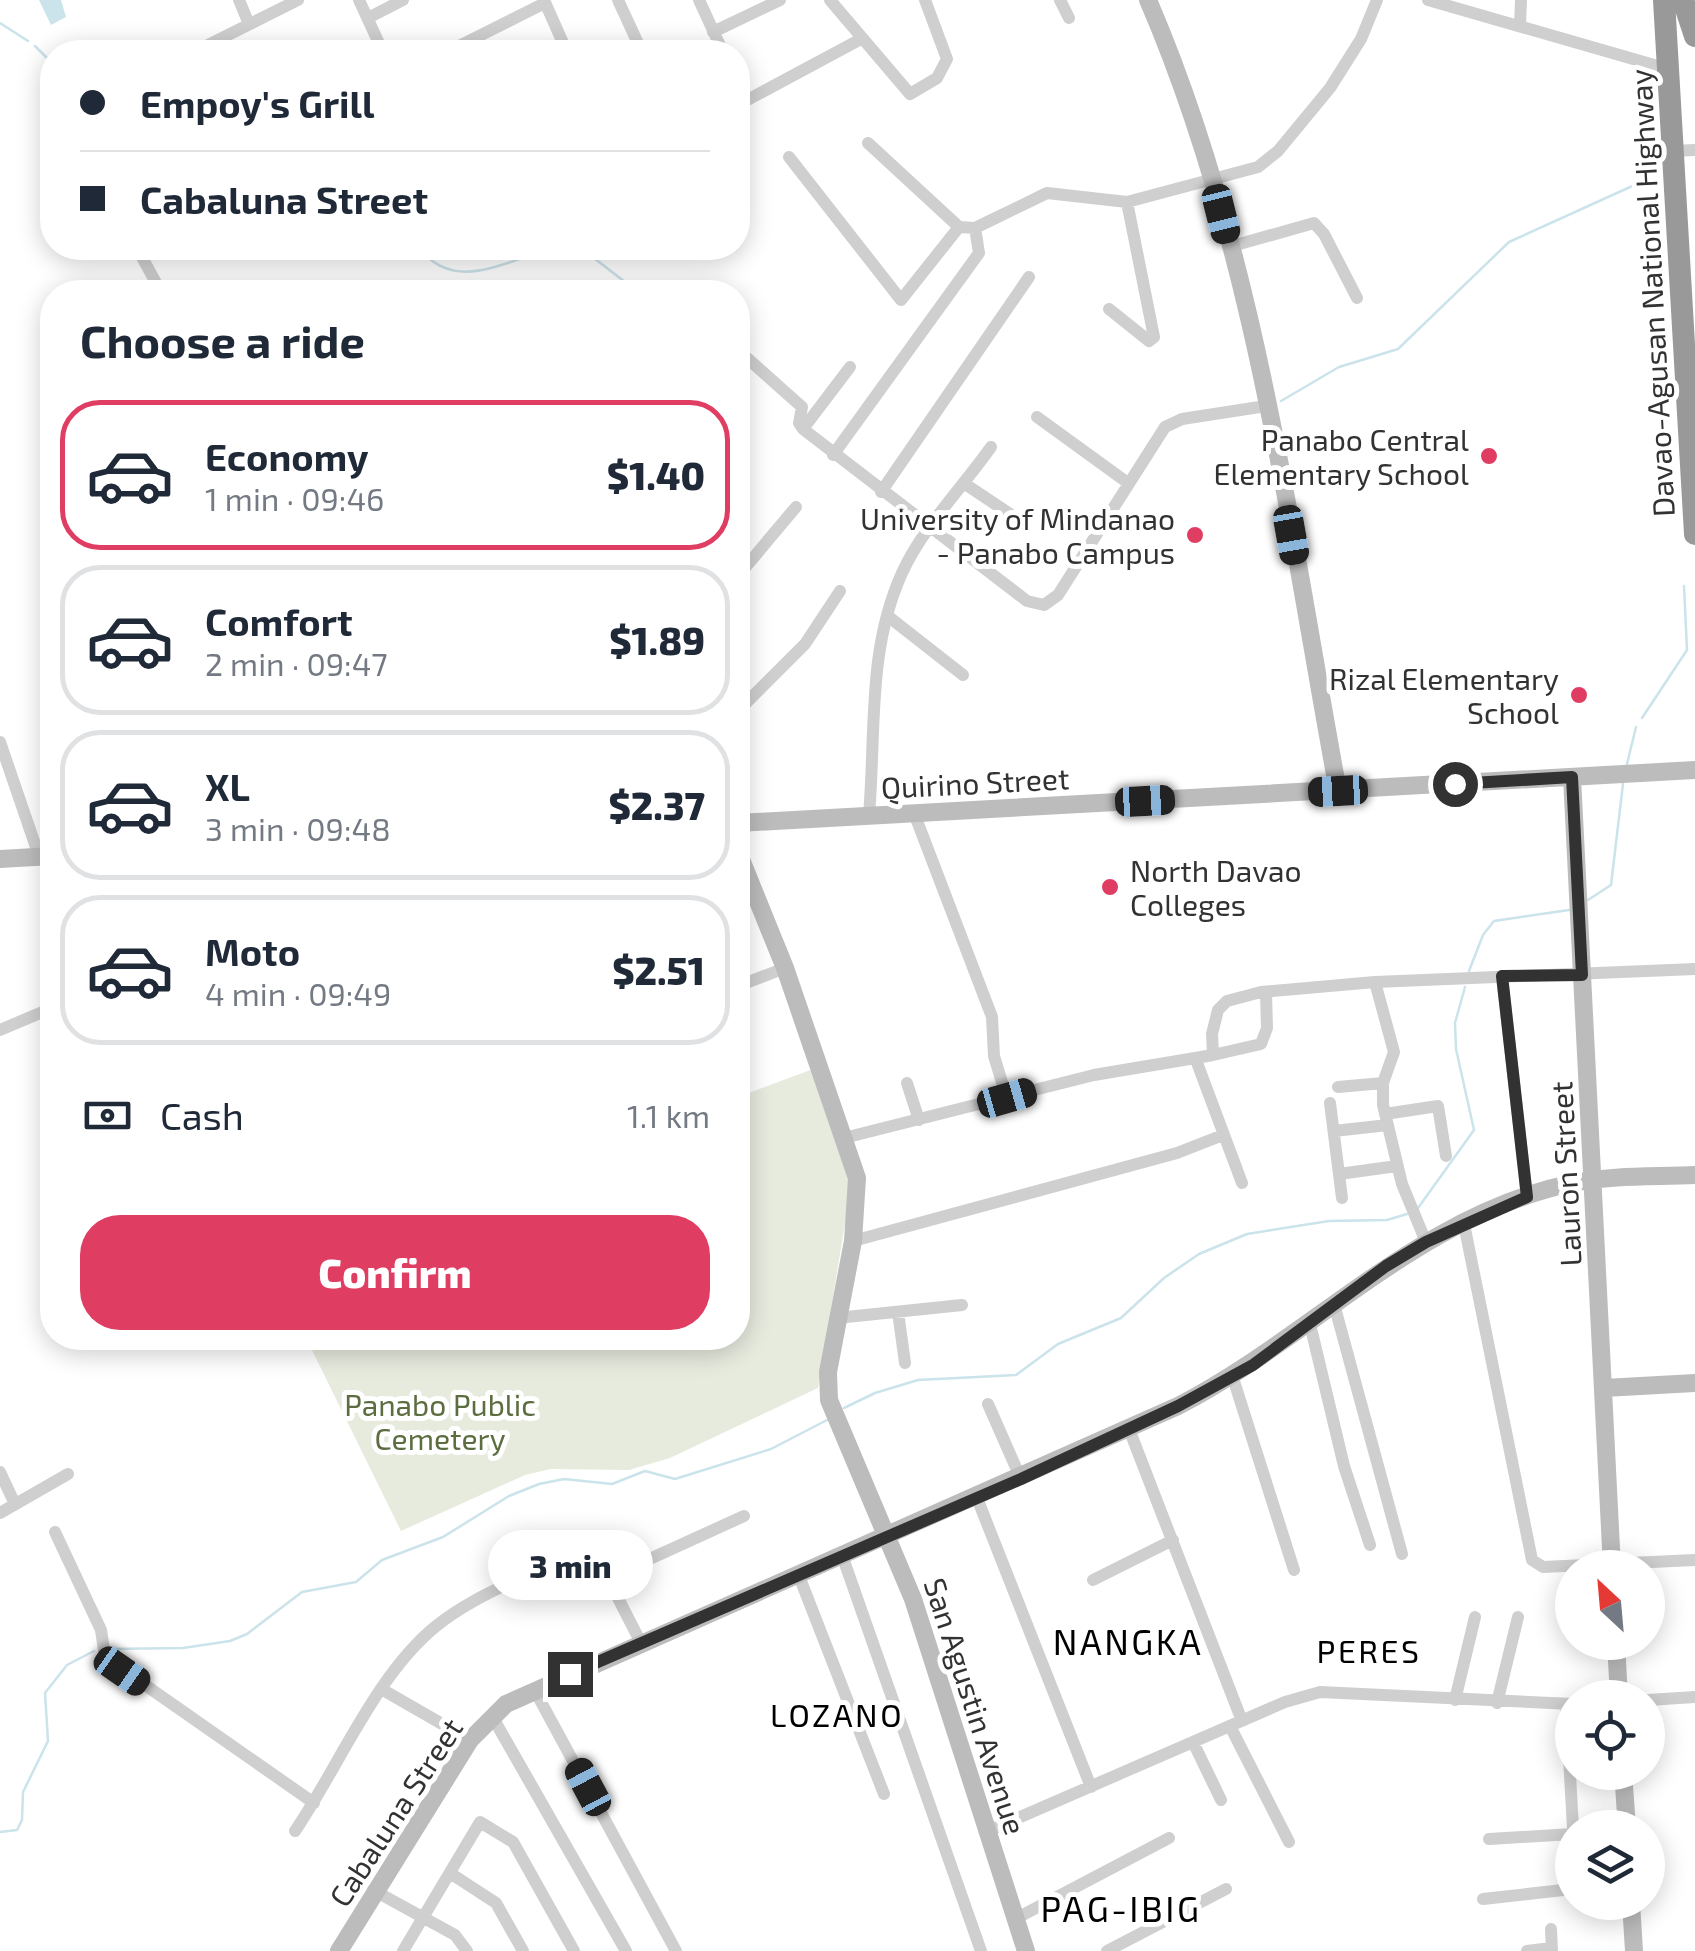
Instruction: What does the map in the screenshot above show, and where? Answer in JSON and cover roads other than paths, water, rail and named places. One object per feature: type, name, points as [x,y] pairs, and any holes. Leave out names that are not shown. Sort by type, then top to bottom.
[{"type":"highway","name":"Davao-Agusan National Highway","points":[[1664,0],[1668,59],[1684,150],[1695,534]]},
{"type":"highway","name":"Davao-Agusan National Highway","points":[[1668,59],[1680,0]]},
{"type":"highway","name":"Davao-Agusan National Highway","points":[[1680,0],[1695,36]]},
{"type":"street","points":[[239,0],[249,24]]},
{"type":"street","points":[[218,40],[298,0]]},
{"type":"street","points":[[359,0],[378,40]]},
{"type":"street","points":[[368,18],[404,0]]},
{"type":"street","points":[[618,0],[636,40]]},
{"type":"street","points":[[698,0],[717,40]]},
{"type":"street","points":[[713,32],[780,0]]},
{"type":"street","points":[[830,0],[904,91],[922,90],[936,78],[947,59],[925,0]]},
{"type":"street","points":[[1060,0],[1068,18]]},
{"type":"street","points":[[1148,0],[1184,83],[1230,247],[1266,406],[1338,791]]},
{"type":"street","points":[[868,142],[959,227],[974,228],[1047,193],[1127,202],[1213,180],[1258,167],[1278,151],[1347,64],[1378,0]]},
{"type":"street","points":[[1520,26],[1521,0]]},
{"type":"street","points":[[1433,1],[1520,26],[1668,59]]},
{"type":"street","points":[[470,40],[544,2],[561,40]]},
{"type":"street","points":[[750,98],[862,39]]},
{"type":"street","points":[[789,157],[900,300],[959,227]]},
{"type":"street","points":[[1109,309],[1142,337],[1154,337],[1127,202]]},
{"type":"street","points":[[1230,247],[1314,223],[1324,234],[1356,298]]},
{"type":"street","points":[[833,455],[980,253],[974,228]]},
{"type":"street","points":[[881,492],[1029,277]]},
{"type":"street","points":[[750,361],[802,407],[802,429],[833,455],[1026,601],[1044,604],[1058,595],[1160,432],[1174,422],[1266,406]]},
{"type":"street","points":[[802,429],[850,368]]},
{"type":"street","points":[[1037,418],[1128,483]]},
{"type":"street","points":[[870,815],[874,752],[872,687],[903,571],[991,447]]},
{"type":"street","points":[[965,484],[1010,514]]},
{"type":"street","points":[[750,562],[796,507]]},
{"type":"street","points":[[750,698],[806,644],[840,591]]},
{"type":"street","points":[[889,617],[964,676]]},
{"type":"street","points":[[0,742],[40,841]]},
{"type":"street","name":"Quirino Street","points":[[750,821],[1695,770]]},
{"type":"street","name":"Lauron Street","points":[[1572,777],[1611,1550]]},
{"type":"street","points":[[914,813],[992,1016],[994,1056],[1007,1098]]},
{"type":"street","points":[[0,859],[40,856]]},
{"type":"street","name":"San Agustin Avenue","points":[[750,882],[784,968],[858,1187],[853,1240],[827,1391],[888,1537],[1026,1951]]},
{"type":"street","points":[[750,981],[784,968]]},
{"type":"street","points":[[1213,1056],[1212,1034],[1218,1010],[1239,996],[1375,982],[1695,969]]},
{"type":"street","points":[[1502,976],[1527,1197]]},
{"type":"street","points":[[1375,982],[1394,1052],[1382,1083],[1387,1120],[1398,1166],[1426,1242]]},
{"type":"street","points":[[844,1138],[1094,1074],[1196,1060],[1262,1044],[1268,1028],[1266,992]]},
{"type":"street","points":[[0,1030],[40,1013]]},
{"type":"street","points":[[1196,1060],[1242,1182]]},
{"type":"street","points":[[1338,1088],[1382,1083]]},
{"type":"street","points":[[907,1084],[919,1120]]},
{"type":"street","points":[[1330,1104],[1342,1198]]},
{"type":"street","points":[[1334,1131],[1438,1106],[1446,1156]]},
{"type":"street","points":[[853,1240],[1177,1153],[1223,1135]]},
{"type":"street","points":[[1339,1174],[1398,1166]]},
{"type":"street","name":"Cabaluna Street","points":[[339,1951],[373,1890],[470,1740],[492,1716],[534,1689],[1021,1479],[1233,1378],[1426,1242],[1464,1224],[1527,1197],[1593,1180],[1695,1174]]},
{"type":"street","points":[[1464,1224],[1532,1560],[1543,1567],[1555,1567]]},
{"type":"street","points":[[1334,1304],[1402,1554]]},
{"type":"street","points":[[837,1318],[962,1305]]},
{"type":"street","points":[[898,1312],[905,1363]]},
{"type":"street","points":[[1310,1324],[1344,1466],[1370,1545]]},
{"type":"street","points":[[1233,1378],[1294,1570]]},
{"type":"street","points":[[1604,1388],[1695,1383]]},
{"type":"street","points":[[988,1404],[1021,1479]]},
{"type":"street","points":[[1129,1429],[1173,1540],[1236,1723],[1289,1842]]},
{"type":"street","points":[[0,1472],[15,1504]]},
{"type":"street","points":[[0,1513],[68,1474]]},
{"type":"street","points":[[978,1498],[1091,1786]]},
{"type":"street","points":[[608,1578],[744,1516]]},
{"type":"street","points":[[55,1532],[101,1630],[105,1657],[314,1803]]},
{"type":"street","points":[[1093,1580],[1173,1540]]},
{"type":"street","points":[[596,1554],[641,1644]]},
{"type":"street","points":[[843,1558],[981,1951]]},
{"type":"street","points":[[1665,1562],[1695,1560]]},
{"type":"street","points":[[295,1831],[383,1690],[438,1624],[536,1570]]},
{"type":"street","points":[[799,1576],[884,1794]]},
{"type":"street","points":[[1455,1700],[1475,1617]]},
{"type":"street","points":[[1497,1703],[1518,1617]]},
{"type":"street","points":[[534,1689],[676,1951]]},
{"type":"street","points":[[383,1690],[470,1740]]},
{"type":"street","points":[[988,1831],[1236,1723],[1320,1692],[1555,1704]]},
{"type":"street","points":[[1665,1699],[1695,1696]]},
{"type":"street","points":[[492,1716],[626,1951]]},
{"type":"street","points":[[1193,1742],[1221,1800]]},
{"type":"street","points":[[403,1951],[476,1825],[484,1824],[513,1842],[574,1951]]},
{"type":"street","points":[[1490,1839],[1555,1833]]},
{"type":"street","points":[[1017,1918],[1169,1838]]},
{"type":"street","points":[[450,1873],[496,1903],[524,1951]]},
{"type":"street","points":[[1107,1951],[1226,1888]]},
{"type":"street","points":[[373,1890],[454,1935],[467,1951]]},
{"type":"street","points":[[1483,1899],[1555,1892]]},
{"type":"street","points":[[1632,1920],[1634,1951]]},
{"type":"street","points":[[1527,1951],[1552,1949],[1551,1929]]},
{"type":"water","points":[[39,0],[61,0],[66,17],[51,25]]},
{"type":"waterway","points":[[0,23],[28,41]]},
{"type":"waterway","points":[[35,46],[40,51]]},
{"type":"waterway","points":[[1281,401],[1339,367],[1398,349],[1509,242],[1639,183]]},
{"type":"waterway","points":[[432,260],[450,270],[468,272],[515,260]]},
{"type":"waterway","points":[[597,260],[622,280]]},
{"type":"waterway","points":[[1642,718],[1687,650],[1684,586]]},
{"type":"waterway","points":[[1627,764],[1636,727]]},
{"type":"waterway","points":[[1588,900],[1611,885],[1623,784]]},
{"type":"waterway","points":[[1469,971],[1483,935],[1494,921],[1569,910]]},
{"type":"waterway","points":[[1418,1208],[1474,1130],[1456,1049],[1455,1023],[1465,987]]},
{"type":"waterway","points":[[844,1408],[875,1393],[918,1380],[1016,1375],[1058,1344],[1121,1318],[1164,1278],[1199,1254],[1247,1234],[1329,1221],[1387,1220],[1407,1214]]},
{"type":"waterway","points":[[110,1649],[183,1648],[230,1641],[247,1634],[302,1592],[356,1582],[382,1560],[443,1537],[509,1496],[539,1484],[564,1479],[612,1484],[645,1471],[675,1479],[771,1449],[829,1419]]},
{"type":"waterway","points":[[0,1832],[17,1830],[22,1820],[23,1792],[48,1741],[45,1693],[67,1665],[94,1651]]},
{"type":"place","name":"Panabo Central Elementary School","points":[[1489,456]]},
{"type":"place","name":"University of Mindanao - Panabo Campus","points":[[1195,535]]},
{"type":"place","name":"Rizal Elementary School","points":[[1579,695]]},
{"type":"place","name":"North Davao Colleges","points":[[1110,887]]},
{"type":"district","name":"NANGKA","points":[[1128,1641]]},
{"type":"district","name":"PERES","points":[[1369,1650]]},
{"type":"district","name":"LOZANO","points":[[837,1714]]},
{"type":"district","name":"PAG-IBIG","points":[[1121,1908]]},
{"type":"park label","name":"Panabo Public Cemetery","points":[[440,1421]]}]
